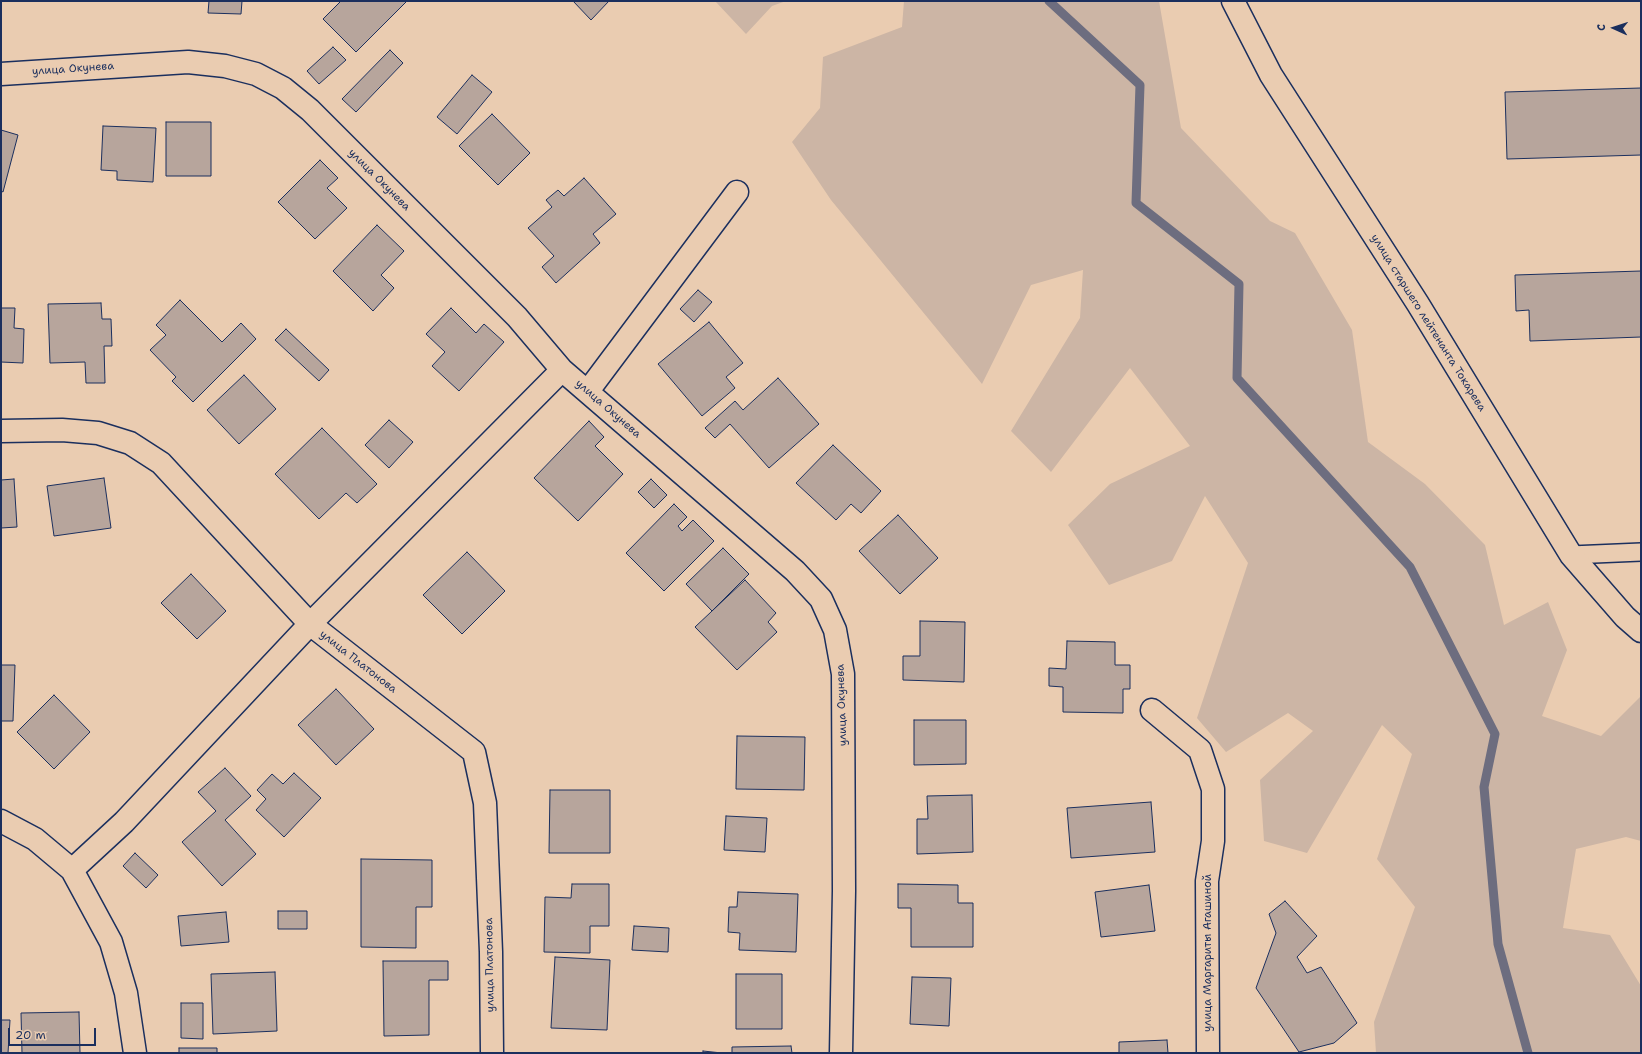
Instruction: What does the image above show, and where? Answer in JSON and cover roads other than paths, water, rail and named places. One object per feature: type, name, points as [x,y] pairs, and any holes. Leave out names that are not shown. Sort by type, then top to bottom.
[{"type":"street","name":"улица старшего лейтенанта Токарева","points":[[1234,1],[1271,75],[1418,304],[1572,554],[1624,617],[1641,631]]},
{"type":"street","name":"улица Окунева","points":[[1,74],[188,62],[225,66],[256,74],[283,88],[310,110],[517,317],[562,370],[795,571],[821,599],[835,630],[843,674],[844,891],[841,1053]]},
{"type":"street","points":[[588,391],[737,192]]},
{"type":"street","points":[[72,870],[124,822],[310,624],[562,370]]},
{"type":"street","name":"улица Платонова","points":[[1,431],[62,430],[98,433],[130,443],[161,463],[310,624],[474,752],[485,803],[491,952],[492,1053]]},
{"type":"street","name":"улица Маргариты Агашиной","points":[[1152,710],[1200,750],[1213,789],[1213,841],[1207,881],[1208,1053]]},
{"type":"street","points":[[1,822],[35,839],[72,870],[111,942],[126,993],[135,1053]]},
{"type":"lane","points":[[1572,554],[1641,552]]},
{"type":"waterway","points":[[1049,1],[1140,85],[1136,203],[1239,284],[1237,378],[1410,567],[1495,734],[1484,787],[1498,944],[1528,1053]]}]
